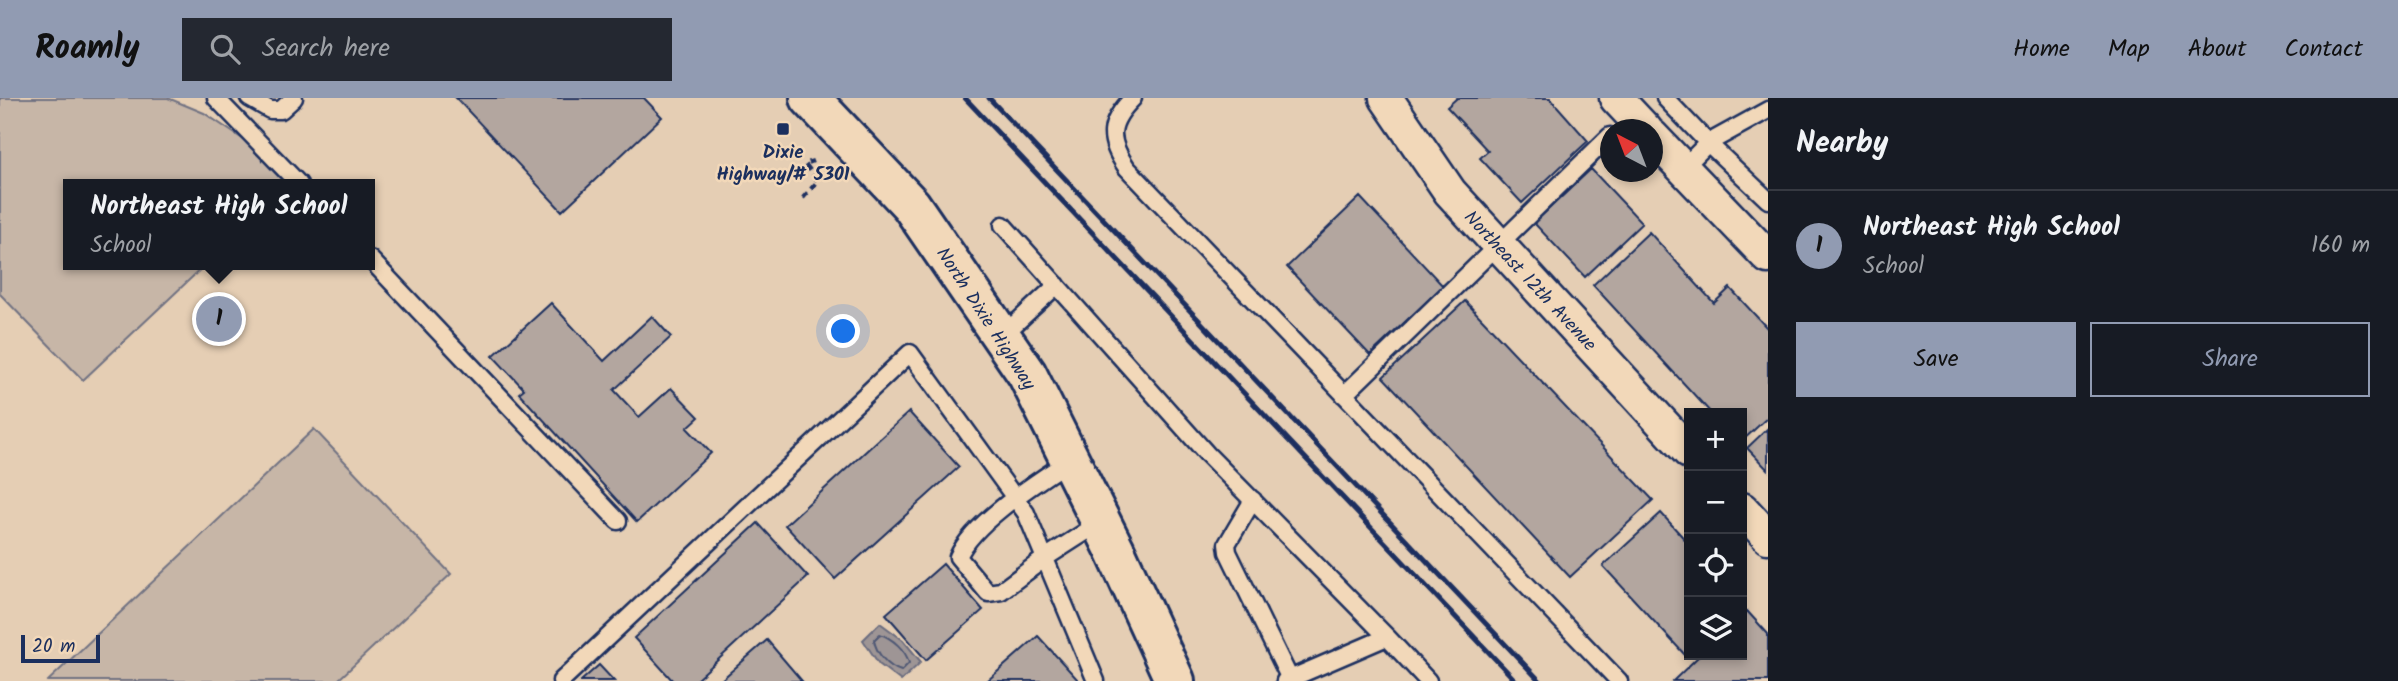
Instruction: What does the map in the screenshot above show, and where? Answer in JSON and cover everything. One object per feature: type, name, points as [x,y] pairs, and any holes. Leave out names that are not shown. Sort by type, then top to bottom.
[{"type":"main road","name":"North Dixie Highway","points":[[810,98],[911,205],[1027,374],[1101,522],[1175,681]]},
{"type":"street","name":"Northeast 12th Avenue","points":[[1386,98],[1450,192],[1684,447]]},
{"type":"street","points":[[1663,152],[1683,168],[1768,257]]},
{"type":"street","points":[[1747,514],[1768,537]]},
{"type":"lane","points":[[216,98],[294,179]]},
{"type":"lane","points":[[250,98],[270,110],[281,110],[294,98]]},
{"type":"lane","points":[[1133,98],[1118,113],[1112,130],[1116,152],[1127,168],[1619,681]]},
{"type":"lane","points":[[1665,98],[1768,200]]},
{"type":"lane","points":[[1683,168],[1708,143],[1768,110]]},
{"type":"lane","points":[[1344,395],[1498,244],[1600,151]]},
{"type":"lane","points":[[1003,225],[1207,454],[1428,681]]},
{"type":"lane","points":[[375,265],[618,521]]},
{"type":"lane","points":[[1001,337],[1057,285]]},
{"type":"lane","points":[[561,681],[910,353],[1026,513],[1096,681]]},
{"type":"lane","points":[[1070,460],[1015,497],[964,544],[958,557],[988,593],[1001,591],[1045,558],[1101,522]]},
{"type":"lane","points":[[1252,500],[1227,544],[1227,552],[1287,680],[1387,637]]},
{"type":"path","points":[[803,198],[818,181],[805,164],[813,161]]},
{"type":"shaded area","points":[[0,98],[168,98],[204,113],[250,144],[282,179],[63,179],[63,270],[200,270],[83,380],[0,294]]},
{"type":"shaded area","points":[[314,429],[451,574],[337,681],[48,681]]},
{"type":"water","points":[[880,623],[903,640],[921,662],[901,681],[879,664],[863,640]]},
{"type":"building","points":[[456,98],[644,98],[662,117],[562,211]]},
{"type":"building","points":[[1457,98],[1550,98],[1588,141],[1522,203],[1480,158],[1488,151],[1447,107]]},
{"type":"building","points":[[1591,169],[1600,182],[1603,182],[1642,223],[1585,277],[1534,223]]},
{"type":"building","points":[[1360,197],[1443,286],[1370,355],[1287,267]]},
{"type":"building","points":[[1649,232],[1714,303],[1730,288],[1768,329],[1768,417],[1747,436],[1747,408],[1706,408],[1593,285]]},
{"type":"building","points":[[1465,301],[1653,500],[1570,577],[1383,377]]},
{"type":"building","points":[[551,303],[604,361],[652,316],[671,337],[614,390],[639,417],[671,388],[699,417],[687,428],[711,453],[637,522],[519,393],[524,389],[493,356]]},
{"type":"building","points":[[909,412],[959,467],[835,579],[785,525]]},
{"type":"building","points":[[1768,428],[1768,470],[1747,448]]},
{"type":"building","points":[[1661,513],[1684,538],[1684,654],[1603,566]]},
{"type":"building","points":[[758,523],[808,577],[695,681],[673,681],[634,638]]},
{"type":"building","points":[[943,564],[983,610],[926,660],[886,614]]},
{"type":"building","points":[[1747,611],[1768,634],[1768,681],[1673,681],[1695,660],[1747,660]]},
{"type":"building","points":[[1038,636],[1079,681],[987,681]]},
{"type":"building","points":[[767,640],[802,681],[720,681]]},
{"type":"building","points":[[599,665],[614,681],[581,681]]},
{"type":"railway","points":[[965,98],[1516,681]]},
{"type":"railway","points":[[989,98],[1540,681]]},
{"type":"place","name":"Dixie Highway/# 5301","points":[[783,129]]},
{"type":"place","name":"Northeast High School","points":[[219,319]]}]
